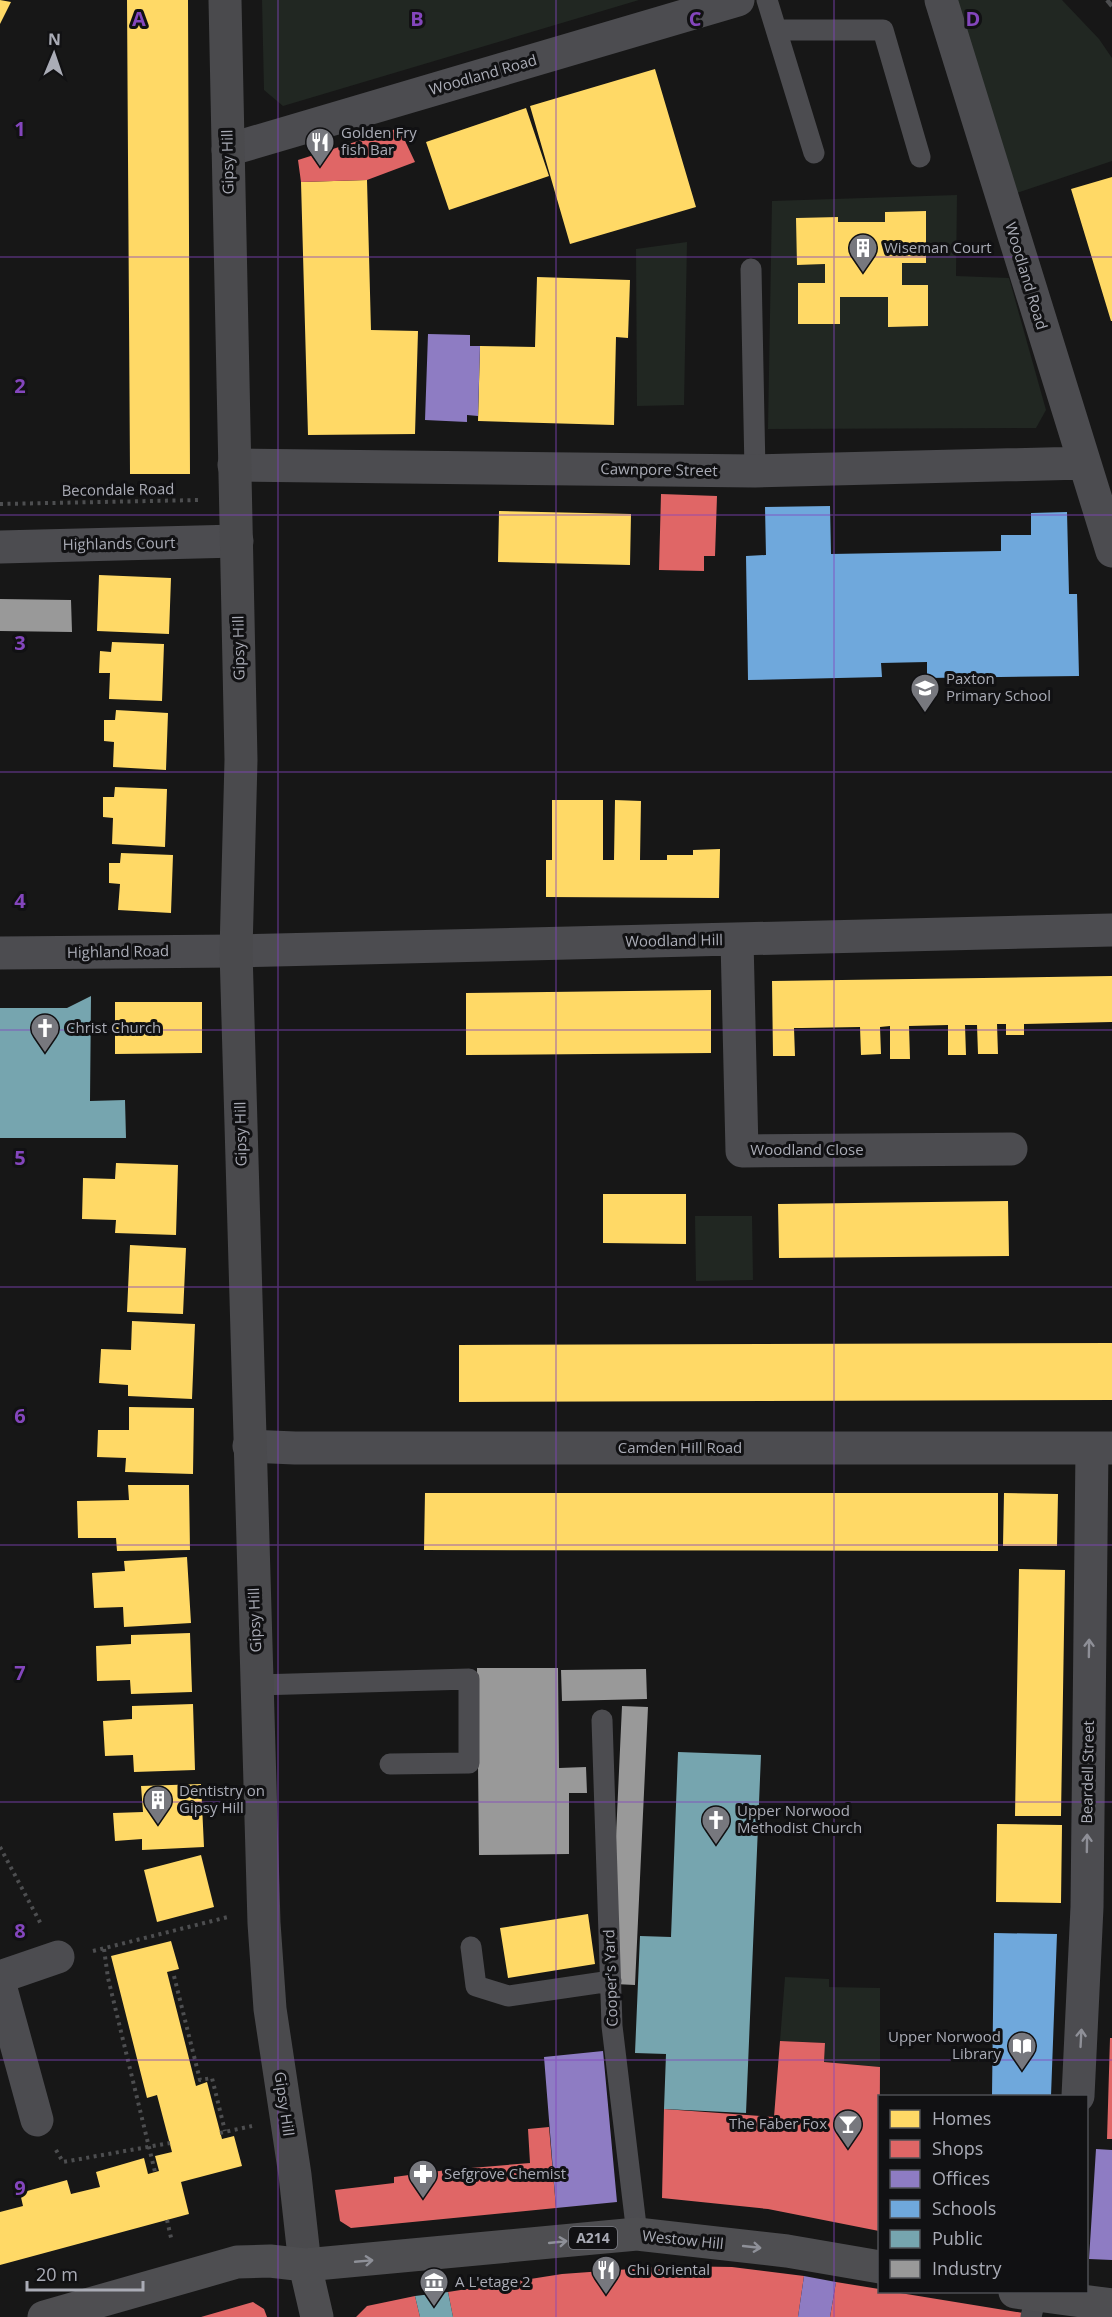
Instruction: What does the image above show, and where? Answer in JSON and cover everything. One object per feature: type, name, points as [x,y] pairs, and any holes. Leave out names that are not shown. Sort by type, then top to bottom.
[{"type":"main road","name":"Westow Hill","points":[[305,2265],[637,2234],[787,2251],[878,2267]]},
{"type":"main road","name":"A214","points":[[44,2317],[237,2262],[270,2261],[305,2265]]},
{"type":"main road","points":[[305,2265],[317,2317]]},
{"type":"main road","points":[[1028,2301],[1070,2296],[1112,2306]]},
{"type":"street","name":"Gipsy Hill","points":[[225,0],[241,760],[236,951],[266,1960],[270,2009],[305,2265]]},
{"type":"street","name":"Woodland Road","points":[[228,150],[738,0]]},
{"type":"street","name":"Woodland Road","points":[[941,0],[1112,551]]},
{"type":"street","name":"Cawnpore Street","points":[[234,465],[754,471],[1084,463]]},
{"type":"street","name":"Highlands Court","points":[[0,547],[237,541]]},
{"type":"street","name":"Woodland Hill","points":[[236,951],[1112,930]]},
{"type":"street","name":"Woodland Close","points":[[736,940],[742,1151],[1011,1149]]},
{"type":"street","name":"Highland Road","points":[[0,953],[236,951]]},
{"type":"street","name":"Camden Hill Road","points":[[249,1446],[295,1448],[1102,1448]]},
{"type":"street","name":"Beardell Street","points":[[1078,2095],[1087,1907],[1102,1448]]},
{"type":"street","points":[[0,1977],[58,1957]]},
{"type":"street","points":[[0,1985],[37,2120]]},
{"type":"lane","points":[[768,0],[814,153]]},
{"type":"lane","points":[[778,30],[883,30],[920,157]]},
{"type":"lane","points":[[751,269],[754,471]]},
{"type":"lane","points":[[257,1685],[469,1679],[469,1763],[390,1764]]},
{"type":"lane","name":"Cooper's Yard","points":[[602,1720],[612,2026],[637,2234]]},
{"type":"lane","points":[[471,1947],[476,1986],[508,1996],[611,1981]]},
{"type":"path","name":"Becondale Road","points":[[0,504],[236,500]]},
{"type":"path","points":[[0,1847],[58,1957],[104,1949],[230,1916]]},
{"type":"path","points":[[104,1949],[108,1978],[154,2172]]},
{"type":"path","points":[[174,1976],[200,2080],[212,2078],[225,2131]]},
{"type":"path","points":[[63,2162],[170,2143]]},
{"type":"path","points":[[167,2220],[170,2235]]},
{"type":"shaded area","points":[[262,0],[639,0],[283,106],[264,90]]},
{"type":"shaded area","points":[[953,0],[1062,0],[1099,39],[1112,58],[1112,161],[1014,194]]},
{"type":"shaded area","points":[[957,195],[956,276],[1009,278],[1046,410],[1036,428],[768,429],[772,201]],"holes":[[[926,211],[926,263],[902,263],[902,285],[928,285],[928,326],[888,327],[888,297],[840,297],[839,324],[799,324],[798,283],[825,283],[825,264],[797,265],[797,218],[838,217],[838,222],[885,222],[885,212]]]},
{"type":"shaded area","points":[[687,242],[684,405],[637,406],[636,249]]},
{"type":"shaded area","points":[[695,1216],[752,1216],[753,1280],[696,1281]]},
{"type":"shaded area","points":[[785,1977],[829,1979],[829,1987],[880,1988],[880,2067],[824,2062],[825,2043],[780,2041]]},
{"type":"building: Homes","points":[[0,0],[11,2],[0,24]]},
{"type":"building: Homes","points":[[127,0],[188,0],[190,474],[130,474]]},
{"type":"building: Homes","points":[[655,69],[696,207],[570,244],[530,106]]},
{"type":"building: Homes","points":[[526,108],[549,176],[449,210],[426,142]]},
{"type":"building: Homes","points":[[1112,177],[1112,321],[1111,321],[1071,189]]},
{"type":"building: Homes","points":[[367,180],[371,330],[418,331],[415,434],[308,435],[301,182]]},
{"type":"building: Homes","name":"Wiseman Court","points":[[926,211],[926,263],[902,263],[902,285],[928,285],[928,326],[888,327],[888,297],[840,297],[840,324],[798,324],[798,283],[825,283],[825,264],[797,265],[796,218],[838,217],[838,222],[885,222],[885,212]]},
{"type":"building: Homes","points":[[537,277],[630,280],[628,338],[616,337],[614,425],[478,421],[480,346],[535,347]]},
{"type":"building: Homes","points":[[499,511],[631,514],[630,565],[498,562]]},
{"type":"building: Homes","points":[[99,575],[171,578],[169,634],[97,631]]},
{"type":"building: Homes","points":[[112,642],[164,644],[162,701],[109,699],[110,673],[99,673],[100,651],[111,652]]},
{"type":"building: Homes","points":[[116,710],[168,713],[166,770],[113,767],[114,742],[104,741],[104,720],[115,720]]},
{"type":"building: Homes","points":[[115,787],[167,789],[165,847],[112,844],[113,818],[103,817],[103,797],[114,797]]},
{"type":"building: Homes","points":[[552,800],[603,800],[603,860],[614,860],[615,800],[641,801],[640,860],[667,860],[667,855],[693,855],[693,850],[720,849],[719,898],[546,897],[546,860],[552,860]]},
{"type":"building: Homes","points":[[121,853],[173,855],[171,913],[118,910],[120,884],[109,883],[109,863],[120,863]]},
{"type":"building: Homes","points":[[1112,976],[1112,1022],[1024,1024],[1024,1035],[1006,1035],[1006,1024],[997,1024],[998,1054],[978,1054],[977,1025],[965,1025],[966,1055],[948,1055],[948,1025],[909,1026],[910,1059],[890,1059],[890,1026],[880,1027],[881,1054],[861,1055],[860,1027],[794,1028],[795,1056],[773,1056],[772,981]]},
{"type":"building: Homes","points":[[711,990],[711,1053],[466,1055],[466,993]]},
{"type":"building: Homes","points":[[115,1002],[202,1002],[202,1053],[115,1054]]},
{"type":"building: Homes","points":[[116,1163],[178,1165],[176,1235],[115,1233],[116,1220],[82,1219],[83,1178],[115,1179]]},
{"type":"building: Homes","points":[[603,1194],[686,1194],[686,1244],[603,1243]]},
{"type":"building: Homes","points":[[1008,1201],[1009,1256],[779,1258],[778,1204]]},
{"type":"building: Homes","points":[[130,1245],[186,1248],[183,1314],[127,1312]]},
{"type":"building: Homes","points":[[132,1321],[195,1324],[192,1399],[128,1396],[128,1385],[99,1383],[101,1349],[131,1350]]},
{"type":"building: Homes","points":[[1112,1343],[1112,1400],[459,1402],[459,1345]]},
{"type":"building: Homes","points":[[129,1407],[194,1408],[193,1474],[125,1472],[126,1458],[97,1457],[98,1430],[129,1430]]},
{"type":"building: Homes","points":[[128,1485],[189,1485],[190,1550],[117,1551],[116,1538],[78,1538],[77,1501],[129,1500]]},
{"type":"building: Homes","points":[[425,1493],[998,1493],[998,1551],[424,1550]]},
{"type":"building: Homes","points":[[1004,1493],[1058,1494],[1057,1546],[1003,1546]]},
{"type":"building: Homes","points":[[187,1557],[191,1623],[124,1627],[123,1607],[94,1608],[92,1573],[125,1571],[124,1561]]},
{"type":"building: Homes","points":[[1019,1569],[1065,1570],[1061,1816],[1015,1816]]},
{"type":"building: Homes","points":[[190,1633],[192,1692],[131,1694],[130,1680],[97,1681],[96,1646],[131,1644],[131,1635]]},
{"type":"building: Homes","points":[[193,1704],[195,1770],[134,1772],[133,1755],[105,1756],[103,1721],[132,1719],[132,1706]]},
{"type":"building: Homes","name":"Dentistry on Gipsy Hill","points":[[201,1784],[204,1847],[142,1850],[142,1839],[115,1841],[113,1813],[143,1812],[141,1786]]},
{"type":"building: Homes","points":[[997,1824],[1062,1825],[1061,1903],[996,1902]]},
{"type":"building: Homes","points":[[201,1855],[214,1907],[157,1922],[144,1870]]},
{"type":"building: Homes","points":[[588,1914],[595,1964],[508,1978],[500,1928]]},
{"type":"building: Homes","points":[[171,1941],[179,1969],[167,1972],[196,2086],[207,2082],[222,2139],[234,2136],[242,2166],[181,2182],[189,2214],[0,2265],[0,2212],[23,2206],[20,2193],[67,2180],[71,2194],[100,2187],[96,2172],[144,2158],[148,2174],[159,2171],[155,2156],[172,2152],[157,2095],[147,2098],[111,1956]]},
{"type":"building: Shops","points":[[399,128],[415,162],[367,180],[301,182],[298,160]]},
{"type":"building: Shops","points":[[661,494],[717,496],[715,556],[704,556],[704,571],[659,570]]},
{"type":"building: Shops","points":[[1110,2038],[1112,2038],[1112,2139],[1107,2139]]},
{"type":"building: Shops","points":[[780,2041],[825,2043],[824,2062],[880,2067],[878,2231],[768,2209],[662,2198],[664,2109],[774,2117]]},
{"type":"building: Shops","points":[[549,2127],[556,2208],[351,2228],[340,2221],[335,2190],[394,2183],[394,2177],[530,2163],[528,2129]]},
{"type":"building: Shops","points":[[672,2266],[732,2267],[804,2276],[798,2317],[453,2317],[448,2292],[562,2274]]},
{"type":"building: Shops","points":[[836,2282],[878,2289],[878,2293],[900,2293],[1023,2313],[1022,2317],[830,2317]]},
{"type":"building: Shops","points":[[415,2296],[420,2317],[356,2317],[367,2306]]},
{"type":"building: Shops","points":[[253,2302],[264,2309],[267,2317],[201,2317]]},
{"type":"building: Offices","points":[[428,334],[470,335],[470,346],[480,346],[478,416],[467,415],[467,422],[425,420]]},
{"type":"building: Offices","points":[[603,2051],[617,2202],[556,2208],[544,2057]]},
{"type":"building: Offices","points":[[1096,2149],[1112,2150],[1112,2260],[1089,2259]]},
{"type":"building: Offices","points":[[804,2276],[836,2282],[830,2317],[798,2317]]},
{"type":"building: Schools","points":[[830,506],[831,554],[1001,551],[1001,535],[1031,535],[1031,513],[1067,512],[1069,594],[1077,594],[1079,676],[927,678],[927,662],[881,663],[882,677],[748,680],[746,556],[766,555],[765,507]]},
{"type":"building: Schools","points":[[994,1933],[1057,1934],[1051,2095],[992,2095]]},
{"type":"building: Public","name":"Christ Church","points":[[91,996],[90,1101],[125,1100],[126,1138],[0,1138],[0,1008],[67,1008]]},
{"type":"building: Public","name":"Upper Norwood Methodist Church","points":[[678,1752],[761,1755],[746,2113],[664,2109],[666,2054],[635,2053],[640,1936],[671,1937]]},
{"type":"building: Public","name":"A L'etage 2","points":[[448,2292],[453,2317],[420,2317],[415,2296]]},
{"type":"building: Industry","points":[[0,599],[71,600],[72,632],[0,631]]},
{"type":"building: Industry","points":[[477,1668],[558,1668],[559,1768],[586,1767],[587,1793],[569,1793],[569,1854],[479,1855]]},
{"type":"building: Industry","points":[[646,1669],[647,1699],[562,1701],[561,1670]]},
{"type":"building: Industry","points":[[622,1706],[648,1707],[635,1985],[615,1984],[612,1923]]},
{"type":"railway","points":[[1107,0],[1112,6]]},
{"type":"place","name":"Golden Fry fish Bar","points":[[320,168]]},
{"type":"place","name":"Wiseman Court","points":[[863,274]]},
{"type":"place","name":"Paxton Primary School","points":[[925,714]]},
{"type":"place","name":"Christ Church","points":[[45,1054]]},
{"type":"place","name":"Dentistry on Gipsy Hill","points":[[158,1826]]},
{"type":"place","name":"Upper Norwood Methodist Church","points":[[716,1846]]},
{"type":"place","name":"Upper Norwood Library","points":[[1022,2072]]},
{"type":"place","name":"The Faber Fox","points":[[848,2150]]},
{"type":"place","name":"Sefgrove Chemist","points":[[423,2200]]},
{"type":"place","name":"Chi Oriental","points":[[606,2296]]},
{"type":"place","name":"A L'etage 2","points":[[434,2308]]}]
